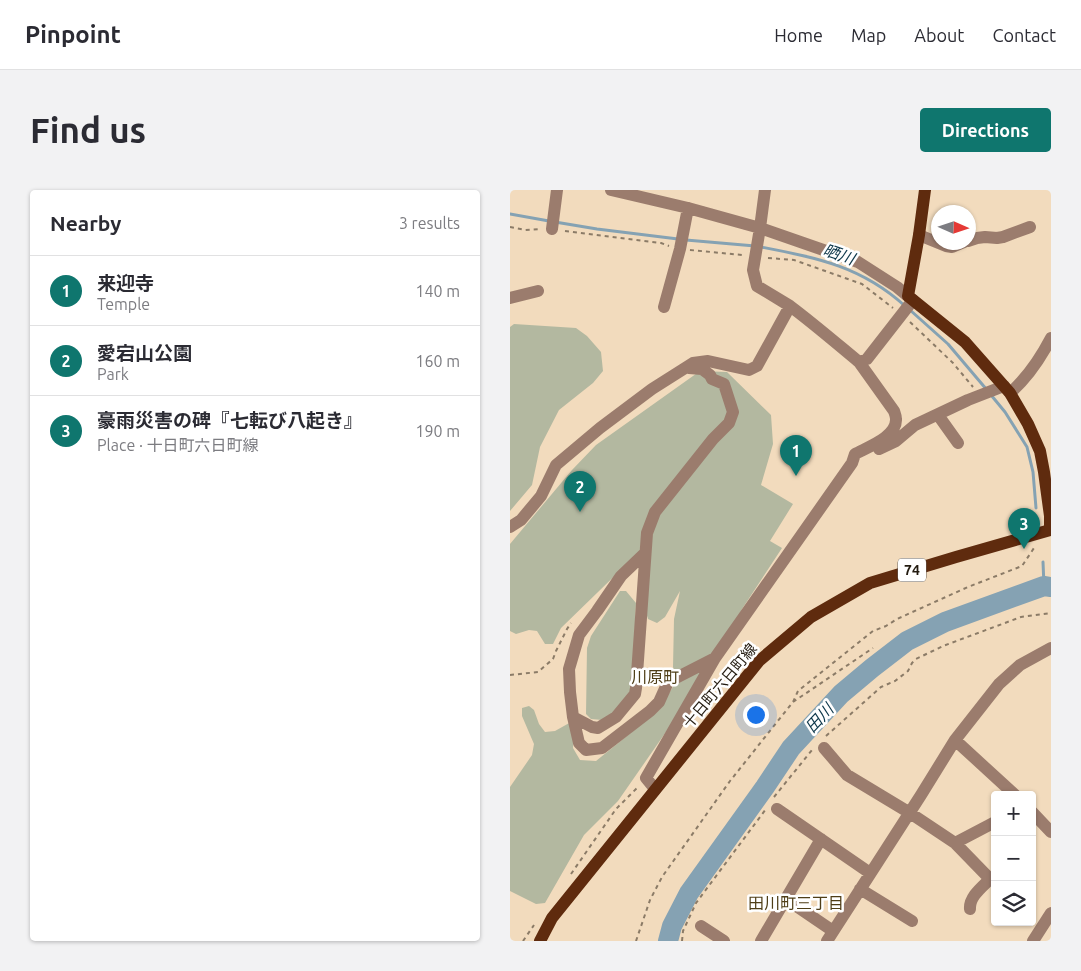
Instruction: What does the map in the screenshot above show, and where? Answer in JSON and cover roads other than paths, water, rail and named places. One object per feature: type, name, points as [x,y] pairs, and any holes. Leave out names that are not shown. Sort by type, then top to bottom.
[{"type":"main road","points":[[911,298],[925,190]]},
{"type":"main road","name":"十日町六日町線","points":[[540,941],[552,918],[759,661],[810,617],[870,584],[956,556],[1051,532],[1040,451],[1028,424],[1007,390],[964,342],[911,298]]},
{"type":"street","points":[[552,229],[558,190]]},
{"type":"street","points":[[611,190],[688,208],[759,233],[858,262],[897,286],[911,298],[867,359],[859,362]]},
{"type":"street","points":[[655,789],[646,778],[715,658],[852,463],[855,454],[886,438],[894,427],[896,419],[894,411],[859,362],[790,306],[757,286],[753,270],[765,190]]},
{"type":"street","points":[[664,307],[680,249],[688,208]]},
{"type":"street","points":[[976,238],[1003,237],[1030,226]]},
{"type":"street","points":[[919,236],[931,240]]},
{"type":"street","points":[[510,298],[538,291]]},
{"type":"street","points":[[510,528],[521,520],[541,496],[556,465],[600,428],[652,389],[693,363],[708,361],[749,370],[757,366],[790,306]]},
{"type":"street","points":[[852,463],[896,441],[915,425],[968,400],[1007,390],[1023,381],[1050,344]]},
{"type":"street","points":[[572,717],[598,728],[616,717],[635,694],[647,533],[655,512],[713,439],[729,423],[733,412],[724,384],[712,379],[702,369],[686,368]]},
{"type":"street","points":[[938,415],[958,443]]},
{"type":"street","points":[[645,553],[621,576],[579,635],[569,669],[572,717],[579,743],[586,750],[602,748],[659,702],[668,682],[715,658]]},
{"type":"street","points":[[786,899],[830,936],[955,740],[999,684],[1020,665],[1051,648]]},
{"type":"street","points":[[955,740],[1011,791]]},
{"type":"street","points":[[821,745],[847,775],[955,843],[990,878],[973,896],[970,909]]},
{"type":"street","points":[[773,804],[870,874]]},
{"type":"street","points":[[1036,816],[1051,832]]},
{"type":"street","points":[[955,843],[991,824]]},
{"type":"street","points":[[761,941],[821,839]]},
{"type":"street","points":[[860,889],[912,921]]},
{"type":"street","points":[[1032,941],[1051,913]]},
{"type":"street","points":[[701,926],[724,941]]},
{"type":"waterway","name":"晒川","points":[[510,214],[549,221]]},
{"type":"waterway","name":"晒川","points":[[555,222],[678,239]]},
{"type":"waterway","name":"晒川","points":[[686,240],[755,246]]},
{"type":"waterway","name":"晒川","points":[[761,247],[801,255],[838,266],[872,281],[905,306]]},
{"type":"waterway","name":"晒川","points":[[910,310],[948,344],[987,390]]},
{"type":"waterway","name":"晒川","points":[[991,395],[1005,412],[1027,447],[1033,472],[1036,508]]},
{"type":"waterway","name":"晒川","points":[[1043,562],[1044,586]]},
{"type":"waterway","name":"田川","points":[[668,941],[672,926],[689,893],[791,748],[841,694],[907,641],[945,622],[1044,586],[1051,587]]},
{"type":"place","name":"来迎寺","points":[[796,476]]},
{"type":"place","name":"愛宕山公園","points":[[580,512]]},
{"type":"place","name":"豪雨災害の碑『七転び八起き』","points":[[1024,549]]},
{"type":"district","name":"川原町","points":[[655,677]]},
{"type":"district","name":"田川町三丁目","points":[[796,903]]}]
